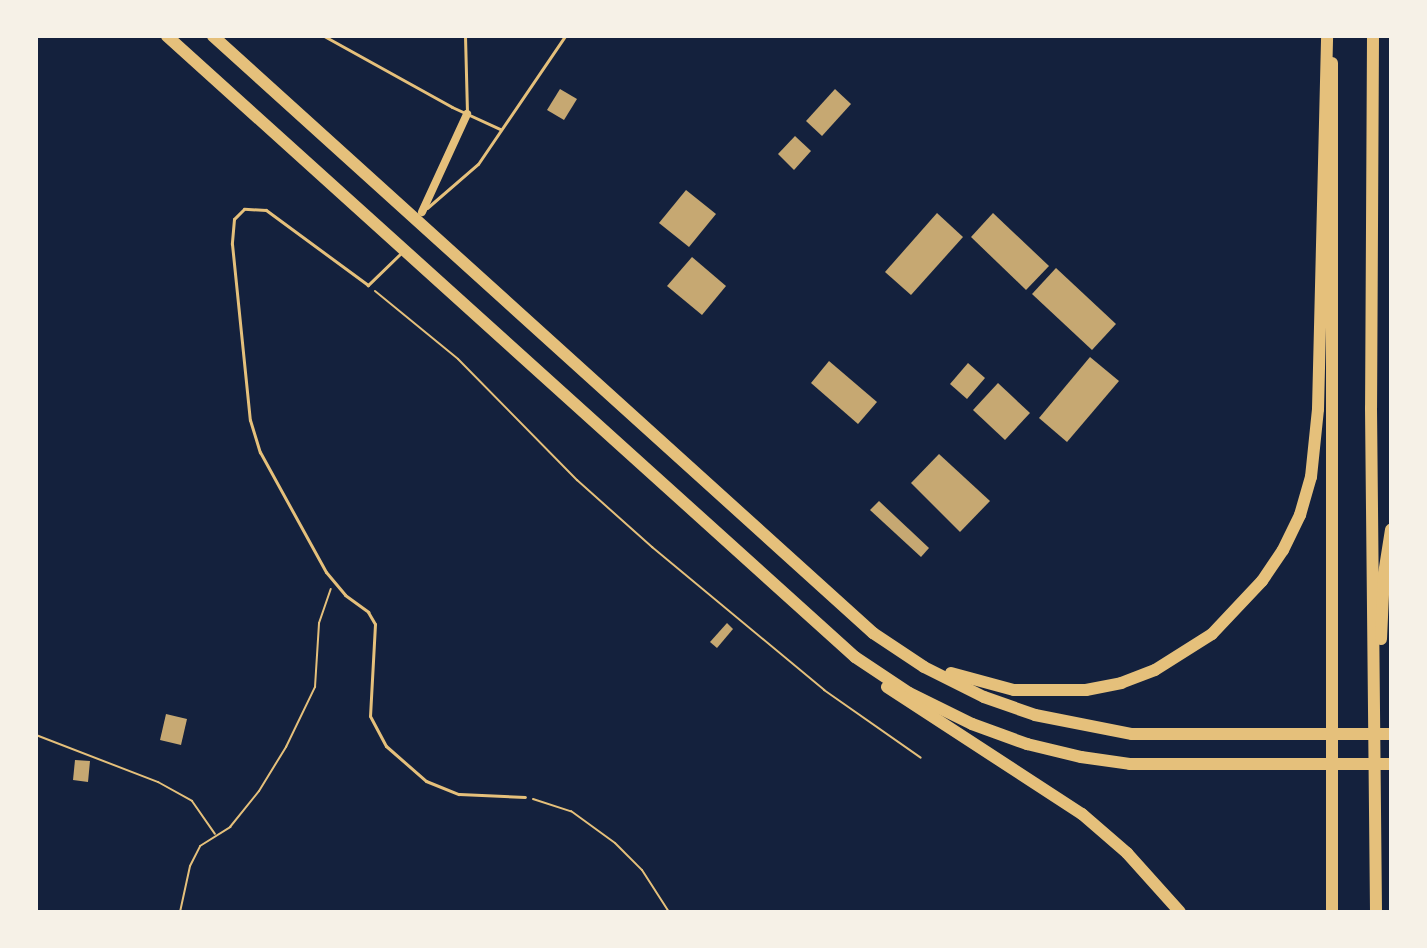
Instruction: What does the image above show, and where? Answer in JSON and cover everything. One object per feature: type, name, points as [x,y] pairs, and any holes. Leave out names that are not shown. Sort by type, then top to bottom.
[{"type":"highway","points":[[161,36],[238,101]]},
{"type":"highway","points":[[167,36],[855,657],[909,693],[972,724],[1027,744],[1130,764],[1391,764]]},
{"type":"highway","points":[[213,36],[419,215],[873,633],[924,667],[984,697],[1035,715],[1132,734],[1391,734]]},
{"type":"highway","points":[[221,36],[266,83]]},
{"type":"highway","points":[[796,563],[918,656],[970,680],[1014,690],[1086,690],[1121,683],[1183,654],[1237,610],[1283,550],[1300,515],[1311,477],[1318,409],[1330,36]]},
{"type":"highway","points":[[1330,36],[1332,912]]},
{"type":"highway","points":[[1373,36],[1371,408],[1376,912]]},
{"type":"highway","points":[[1376,847],[1384,574],[1391,530]]},
{"type":"highway","points":[[776,585],[852,660],[906,702],[1082,814],[1127,853],[1180,912]]},
{"type":"street","points":[[419,215],[467,114]]},
{"type":"lane","points":[[324,36],[500,129]]},
{"type":"lane","points":[[465,36],[467,114]]},
{"type":"lane","points":[[419,215],[478,164],[565,36]]},
{"type":"lane","points":[[403,250],[368,285],[266,210],[244,209],[234,219],[232,244],[250,420],[260,452],[335,584],[368,612],[375,624],[370,716],[386,746],[407,768],[426,781],[459,794],[525,797]]},
{"type":"path","points":[[368,285],[458,359],[577,480],[652,547],[824,690],[921,758]]},
{"type":"path","points":[[180,912],[190,866],[200,846],[230,827],[259,791],[309,699],[319,659],[319,623],[326,594],[335,584]]},
{"type":"path","points":[[36,735],[158,782],[192,801],[216,835]]},
{"type":"path","points":[[525,797],[546,800],[571,811],[615,843],[642,870],[669,912]]},
{"type":"building","points":[[560,89],[577,99],[564,120],[547,110]]},
{"type":"building","points":[[835,89],[851,104],[822,136],[806,121]]},
{"type":"building","points":[[795,136],[811,151],[794,170],[778,154]]},
{"type":"building","points":[[686,190],[716,214],[689,247],[659,223]]},
{"type":"building","points":[[937,213],[963,237],[911,295],[885,272]]},
{"type":"building","points":[[993,213],[1049,266],[1026,290],[971,237]]},
{"type":"building","points":[[692,257],[726,286],[702,315],[667,286]]},
{"type":"building","points":[[1056,268],[1116,324],[1092,350],[1032,294]]},
{"type":"building","points":[[1090,357],[1119,381],[1067,442],[1039,418]]},
{"type":"building","points":[[829,361],[877,402],[858,424],[811,383]]},
{"type":"building","points":[[968,363],[985,378],[967,399],[950,384]]},
{"type":"building","points":[[998,383],[1030,413],[1005,440],[973,410]]},
{"type":"building","points":[[939,454],[990,501],[960,532],[911,483]]},
{"type":"building","points":[[879,501],[929,548],[921,557],[870,510]]},
{"type":"building","points":[[727,623],[733,629],[717,648],[710,642]]},
{"type":"building","points":[[166,714],[187,719],[181,745],[160,740]]},
{"type":"building","points":[[75,760],[90,761],[88,782],[73,780]]}]
